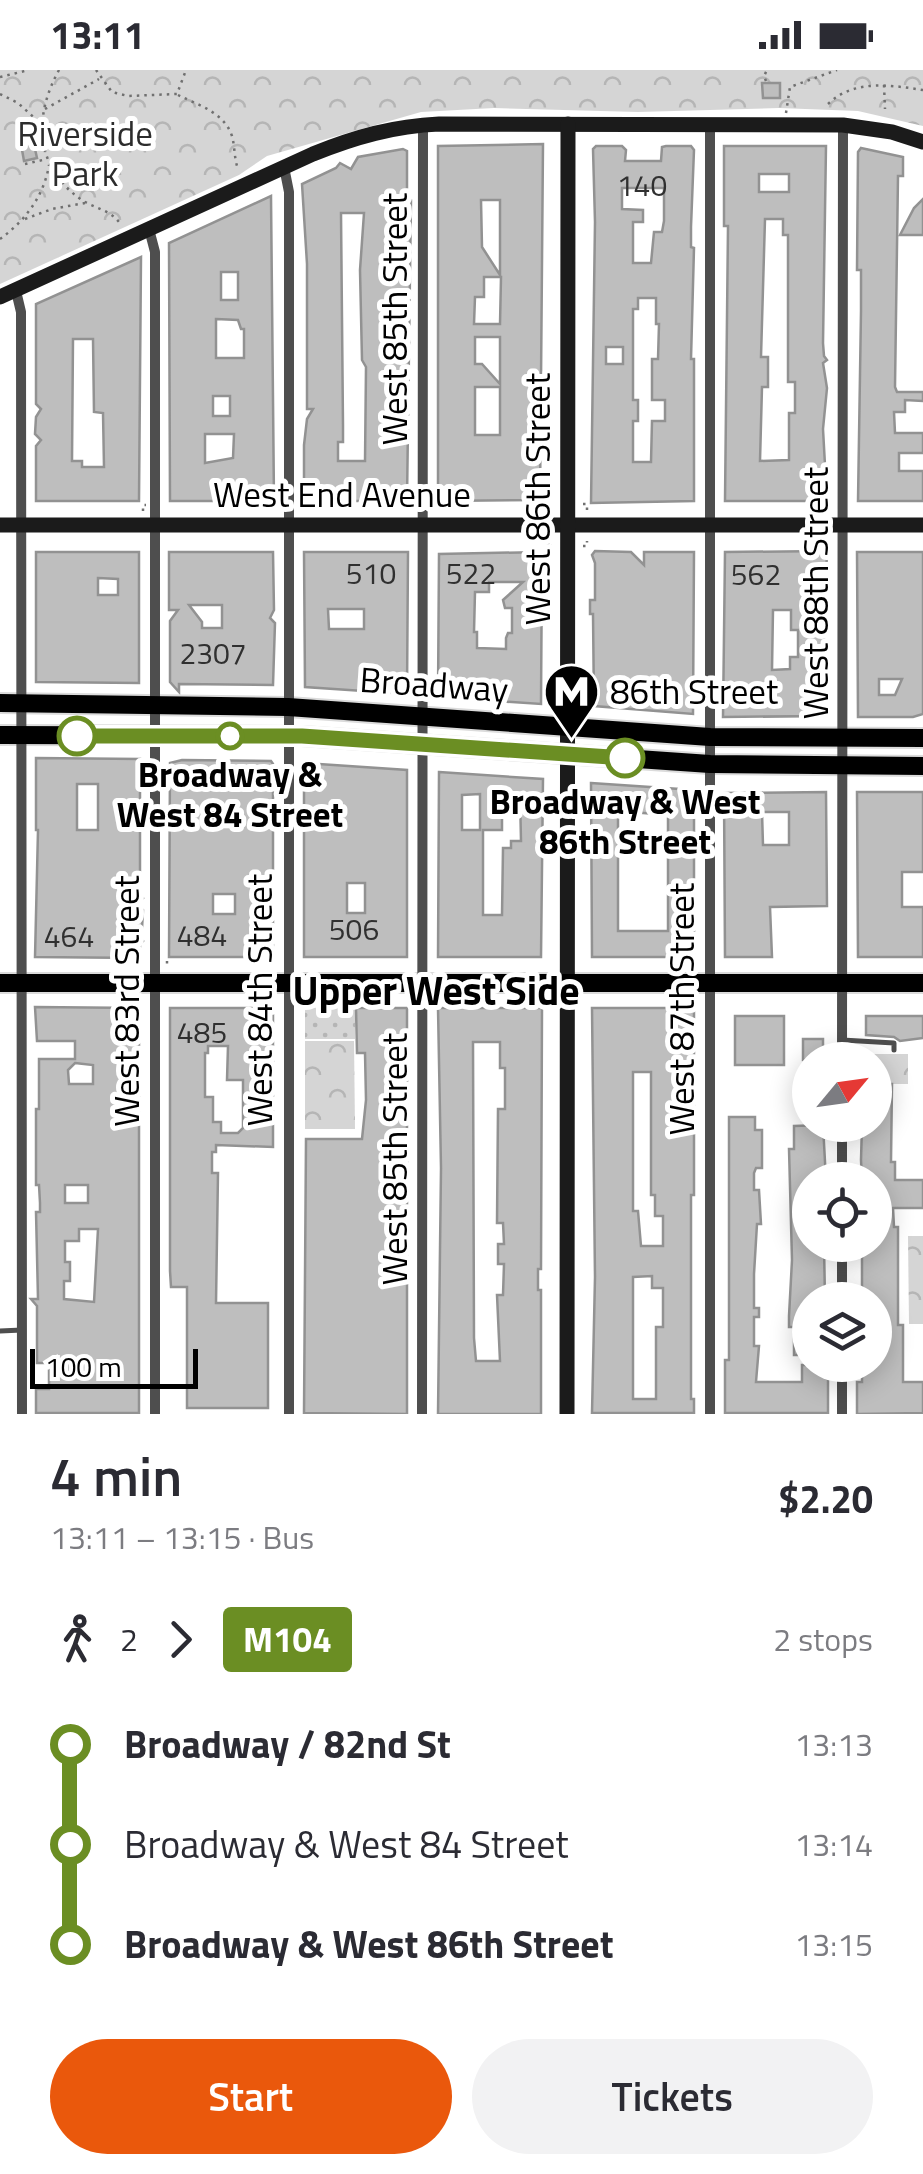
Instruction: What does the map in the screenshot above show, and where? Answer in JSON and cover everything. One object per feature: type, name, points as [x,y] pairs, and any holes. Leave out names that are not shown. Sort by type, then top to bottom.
[{"type":"main road","name":"West 86th Street","points":[[568,124],[568,1414]]},
{"type":"main road","points":[[8,294],[364,134],[423,125],[786,124],[843,125],[892,132],[923,142]]},
{"type":"main road","name":"West End Avenue","points":[[0,525],[923,525]]},
{"type":"main road","name":"Broadway","points":[[0,703],[288,707],[710,737],[923,738]]},
{"type":"main road","name":"Broadway","points":[[0,735],[288,736],[710,764],[923,766]]},
{"type":"main road","points":[[0,983],[923,983]]},
{"type":"street","name":"West 87th Street","points":[[710,124],[710,1414]]},
{"type":"street","name":"West 85th Street","points":[[422,1414],[423,125]]},
{"type":"street","name":"West 88th Street","points":[[842,1040],[843,125]]},
{"type":"street","name":"West 84th Street","points":[[284,167],[289,192],[289,1414]]},
{"type":"street","name":"West 83rd Street","points":[[149,229],[155,252],[155,1414]]},
{"type":"street","points":[[8,294],[21,312],[22,1414]]},
{"type":"street","points":[[842,1382],[842,1414]]},
{"type":"lane","points":[[842,1040],[894,1042],[894,1050]]},
{"type":"lane","points":[[0,1330],[22,1330]]},
{"type":"path","points":[[0,77],[29,70]]},
{"type":"path","points":[[59,70],[40,124],[49,161],[66,187],[86,202],[108,211],[119,222]]},
{"type":"path","points":[[96,70],[116,94],[177,94],[210,110],[223,121],[232,137],[238,170]]},
{"type":"path","points":[[177,94],[186,70]]},
{"type":"path","points":[[766,80],[767,70]]},
{"type":"path","points":[[786,124],[790,87],[824,71],[838,70]]},
{"type":"path","points":[[42,111],[100,78]]},
{"type":"path","points":[[884,84],[885,108]]},
{"type":"path","points":[[828,104],[842,91],[884,84],[923,90]]},
{"type":"path","points":[[0,94],[18,103],[40,124]]},
{"type":"path","points":[[18,131],[40,124]]},
{"type":"path","points":[[25,164],[49,161]]},
{"type":"path","points":[[24,220],[44,187],[49,161]]},
{"type":"path","points":[[0,239],[24,220],[86,202]]},
{"type":"path","points":[[583,504],[587,504],[588,510]]},
{"type":"path","points":[[583,546],[587,546],[587,541]]},
{"type":"path","points":[[548,542],[552,546]]},
{"type":"green space","name":"Riverside Park","points":[[0,70],[923,70],[923,126],[858,111],[779,108],[638,112],[494,108],[421,112],[267,156],[239,175],[0,284]]},
{"type":"green space","points":[[355,1007],[355,1039],[305,1039],[305,1008]]},
{"type":"green space","points":[[305,1041],[354,1041],[355,1129],[305,1129]]},
{"type":"green space","points":[[892,1054],[908,1054],[908,1084],[892,1084]]},
{"type":"green space","points":[[908,1236],[923,1236],[923,1324],[909,1324]]},
{"type":"building","points":[[762,83],[780,83],[780,98],[763,98]]},
{"type":"building","points":[[31,131],[37,158],[24,161],[19,133]]},
{"type":"building","points":[[543,144],[540,500],[438,501],[438,146]],"holes":[[[481,200],[500,200],[500,275],[482,247]],[[484,277],[501,277],[500,324],[474,324],[475,297],[484,297]],[[475,337],[500,337],[500,384],[482,364],[475,364]],[[475,387],[500,387],[500,435],[475,435]]]},
{"type":"building","points":[[622,146],[626,150],[625,161],[661,161],[662,147],[666,146],[691,146],[694,150],[691,359],[694,501],[591,503],[593,149]],"holes":[[[622,188],[664,188],[664,221],[662,232],[654,232],[651,263],[633,263],[633,222],[643,222],[643,210],[622,209]],[[638,298],[656,298],[658,359],[652,359],[652,400],[665,400],[665,421],[652,421],[651,462],[633,462],[633,421],[638,421],[638,400],[633,400],[633,309],[638,309]],[[606,347],[623,347],[623,364],[606,364]]]},
{"type":"building","points":[[724,146],[826,146],[823,343],[827,360],[823,363],[827,388],[823,429],[827,501],[725,501],[728,226],[724,226]],"holes":[[[759,174],[789,174],[789,192],[759,192]],[[765,219],[783,219],[783,235],[788,235],[788,382],[795,382],[795,413],[789,413],[789,460],[760,461],[762,387],[768,387],[768,357],[761,357]]]},
{"type":"building","points":[[861,148],[903,157],[903,176],[898,176],[895,387],[897,392],[923,392],[923,401],[905,400],[905,412],[894,412],[895,433],[923,433],[923,453],[899,453],[899,471],[923,471],[923,501],[858,501]]},
{"type":"building","points":[[407,151],[407,197],[411,200],[407,501],[304,501],[304,445],[307,419],[313,409],[307,409],[307,264],[302,184],[340,163],[351,169],[358,157]],"holes":[[[341,213],[364,213],[360,270],[362,360],[366,367],[365,461],[338,461],[338,442],[343,442]]]},
{"type":"building","points":[[271,196],[274,501],[170,501],[169,243]],"holes":[[[221,272],[238,272],[238,300],[221,300]],[[216,319],[238,320],[244,329],[244,358],[216,358]],[[213,396],[230,396],[230,416],[213,416]],[[205,434],[234,434],[233,458],[205,463]]]},
{"type":"building","points":[[923,199],[923,235],[900,235],[914,208]]},
{"type":"building","points":[[141,257],[139,501],[36,501],[36,446],[41,440],[35,434],[41,409],[36,404],[36,304]],"holes":[[[73,339],[93,339],[94,412],[103,413],[104,467],[82,467],[82,461],[72,461]]]},
{"type":"building","points":[[595,551],[631,552],[644,565],[644,552],[694,552],[693,714],[594,706],[590,600],[595,600]]},
{"type":"building","points":[[827,551],[827,716],[723,717],[725,552]],"holes":[[[773,610],[791,610],[791,630],[798,630],[798,657],[790,657],[790,669],[772,670]]]},
{"type":"building","points":[[36,552],[139,552],[139,683],[36,682]],"holes":[[[98,578],[118,579],[118,595],[98,595]]]},
{"type":"building","points":[[169,552],[273,552],[273,685],[179,684],[179,692],[170,682],[170,621],[178,610],[169,610]],"holes":[[[189,605],[222,605],[222,628],[202,628]]]},
{"type":"building","points":[[304,552],[408,552],[407,694],[305,687]],"holes":[[[328,609],[364,609],[364,629],[329,629]]]},
{"type":"building","points":[[542,552],[541,704],[438,697],[439,554]],"holes":[[[489,582],[523,582],[503,600],[505,608],[512,608],[512,633],[506,638],[506,649],[477,648],[475,592],[489,592]]]},
{"type":"building","points":[[857,552],[923,552],[923,714],[858,717]],"holes":[[[879,679],[902,679],[895,695],[879,695]]]},
{"type":"building","points":[[36,758],[140,759],[143,898],[136,904],[143,910],[142,929],[136,934],[143,941],[140,958],[35,957]],"holes":[[[77,784],[98,784],[98,830],[77,830]]]},
{"type":"building","points":[[182,760],[273,764],[273,957],[169,957],[170,763]],"holes":[[[213,894],[235,894],[235,914],[213,914]]]},
{"type":"building","points":[[304,763],[407,770],[407,957],[304,957]],"holes":[[[347,883],[365,883],[365,913],[347,913]]]},
{"type":"building","points":[[439,772],[543,779],[541,957],[438,957]],"holes":[[[480,794],[480,830],[462,830],[462,795]],[[502,796],[520,796],[521,841],[511,841],[511,848],[503,848],[502,915],[483,915],[483,830],[502,830]]]},
{"type":"building","points":[[591,783],[694,790],[694,957],[592,957]],"holes":[[[618,811],[668,815],[668,931],[618,931]]]},
{"type":"building","points":[[826,792],[827,906],[770,907],[772,957],[725,957],[724,793]],"holes":[[[762,812],[789,812],[789,845],[763,845]]]},
{"type":"building","points":[[857,792],[923,792],[923,872],[902,872],[902,907],[923,907],[923,957],[858,957]]},
{"type":"building","points":[[35,1007],[139,1008],[139,1413],[36,1413],[36,1389],[49,1389],[49,1363],[37,1363],[37,1306],[31,1299],[38,1299],[39,1059],[75,1059],[75,1041],[37,1041]],"holes":[[[75,1063],[93,1065],[93,1084],[69,1084],[68,1070]],[[65,1185],[88,1185],[88,1203],[65,1203]],[[79,1229],[98,1229],[94,1302],[64,1299],[64,1281],[70,1281],[65,1241],[79,1241]]]},
{"type":"building","points":[[170,1008],[273,1008],[273,1147],[216,1145],[216,1152],[212,1152],[212,1173],[218,1173],[216,1303],[268,1303],[268,1408],[187,1408],[187,1287],[171,1287]],"holes":[[[208,1046],[228,1046],[227,1080],[243,1080],[243,1128],[238,1133],[221,1133],[221,1122],[213,1122],[213,1097],[205,1097]]]},
{"type":"building","points":[[356,1008],[407,1008],[407,1414],[304,1413],[306,1139],[362,1139],[365,1053],[357,1053]]},
{"type":"building","points":[[438,1008],[542,1008],[538,1269],[541,1414],[438,1414]],"holes":[[[473,1042],[500,1042],[500,1068],[505,1068],[505,1109],[498,1109],[497,1223],[503,1223],[504,1244],[498,1244],[498,1264],[504,1264],[503,1295],[497,1295],[500,1361],[476,1361]]]},
{"type":"building","points":[[592,1008],[694,1008],[694,1413],[592,1413]],"holes":[[[633,1072],[651,1072],[651,1195],[655,1195],[655,1216],[663,1216],[663,1246],[641,1246],[638,1211],[633,1211]],[[652,1276],[652,1288],[663,1288],[663,1327],[656,1327],[656,1399],[633,1399],[633,1277]]]},
{"type":"building","points":[[735,1016],[784,1016],[784,1065],[735,1065]]},
{"type":"building","points":[[866,1016],[923,1016],[923,1038],[900,1041],[866,1035]]},
{"type":"building","points":[[729,1117],[755,1117],[755,1130],[762,1130],[762,1168],[756,1168],[754,1173],[761,1224],[757,1224],[754,1274],[754,1308],[759,1308],[759,1317],[754,1317],[754,1346],[759,1346],[756,1382],[828,1382],[828,1413],[725,1413],[725,1360],[729,1360]]},
{"type":"building","points":[[794,1142],[824,1142],[825,1162],[792,1162],[792,1260],[789,1149],[794,1149]]},
{"type":"building","points":[[862,1142],[891,1142],[891,1162],[861,1160]]},
{"type":"building","points":[[892,1162],[895,1162],[895,1180],[923,1180],[923,1208],[893,1208],[894,1227],[898,1227],[898,1325],[903,1325],[903,1382],[923,1382],[923,1413],[857,1414],[857,1382],[892,1382],[892,1282],[862,1282],[862,1262],[892,1262]]},
{"type":"building","points":[[792,1260],[824,1262],[825,1282],[792,1282],[789,1327]]},
{"type":"bus line","name":"M104","points":[[77,736],[302,736],[625,758]]},
{"type":"place","name":"Broadway & West 84 Street","points":[[230,736]]},
{"type":"place","name":"86th Street","points":[[571,741]]},
{"type":"place","name":"Broadway & West 86th Street","points":[[625,758]]},
{"type":"district","name":"Upper West Side","points":[[436,991]]}]
